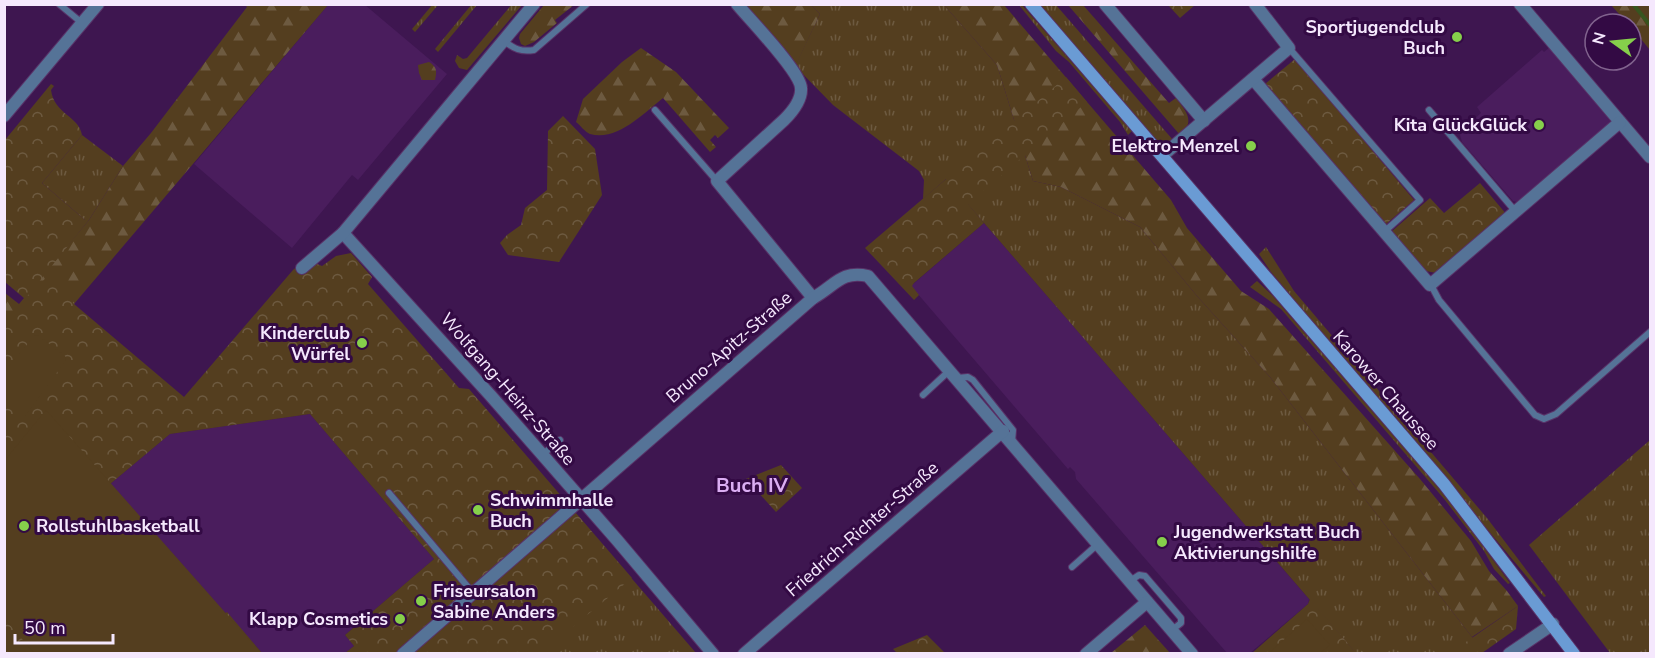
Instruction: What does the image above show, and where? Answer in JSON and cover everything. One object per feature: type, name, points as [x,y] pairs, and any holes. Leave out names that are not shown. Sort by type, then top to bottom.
[{"type":"main road","name":"Karower Chaussee","points":[[1031,4],[1444,484],[1574,654]]},
{"type":"street","points":[[4,116],[98,4]]},
{"type":"street","points":[[302,268],[343,233],[534,4]]},
{"type":"street","points":[[717,181],[792,112],[801,95],[801,86],[795,72],[736,4]]},
{"type":"street","points":[[1105,4],[1204,121]]},
{"type":"street","points":[[1162,156],[1289,48],[1255,4]]},
{"type":"street","points":[[1520,4],[1650,157]]},
{"type":"street","points":[[1253,79],[1430,285],[1620,122]]},
{"type":"street","name":"Bruno-Apitz-Straße","points":[[403,654],[813,298],[717,181]]},
{"type":"street","name":"Wolfgang-Heinz-Straße","points":[[343,233],[582,500],[713,654]]},
{"type":"street","points":[[813,298],[844,276],[854,273],[868,276],[1192,654]]},
{"type":"street","name":"Friedrich-Richter-Straße","points":[[744,654],[1003,431]]},
{"type":"street","points":[[1086,654],[1147,602]]},
{"type":"street","points":[[1509,654],[1553,624]]},
{"type":"lane","points":[[59,4],[82,23]]},
{"type":"lane","points":[[504,41],[514,49],[534,50],[587,4]]},
{"type":"lane","points":[[1289,48],[1420,200],[1385,231]]},
{"type":"lane","name":"Bruno-Apitz-Straße","points":[[656,110],[717,181]]},
{"type":"lane","points":[[1429,110],[1516,212]]},
{"type":"lane","points":[[1430,285],[1438,300],[1535,415],[1544,418],[1556,414],[1650,332]]},
{"type":"lane","points":[[923,395],[954,374],[968,377],[973,380],[1013,429],[1012,442]]},
{"type":"lane","points":[[542,455],[560,440]]},
{"type":"lane","points":[[389,493],[474,593]]},
{"type":"lane","points":[[1072,567],[1098,544]]},
{"type":"lane","points":[[1130,581],[1139,575],[1145,576],[1181,618],[1180,623],[1172,630]]},
{"type":"shaded area","points":[[328,5],[365,5],[447,74],[358,180],[352,175],[292,248],[194,164]]},
{"type":"shaded area","name":"Kita GlückGlück","points":[[1551,46],[1612,117],[1611,122],[1520,203],[1513,201],[1462,142],[1460,135],[1462,130],[1481,113],[1477,107],[1542,50],[1544,52]]},
{"type":"shaded area","points":[[984,223],[1309,599],[1308,604],[1250,653],[1227,653],[1076,479],[1075,472],[1070,467],[1068,469],[911,286]]},
{"type":"shaded area","points":[[310,414],[434,559],[345,635],[354,646],[345,653],[262,653],[227,613],[220,618],[109,485],[170,434]]},
{"type":"green space","points":[[433,4],[438,5],[415,32],[412,29]]},
{"type":"green space","points":[[472,4],[477,5],[438,52],[435,49]]},
{"type":"green space","points":[[512,4],[522,5],[467,70],[459,68],[455,61],[457,55],[463,59],[467,58]]},
{"type":"green space","points":[[245,5],[328,5],[74,304],[76,311],[5,361],[5,293],[19,304],[89,220],[123,166],[247,7]]},
{"type":"green space","points":[[544,5],[574,5],[555,20],[557,23],[534,42],[525,46],[521,44],[520,34]]},
{"type":"green space","points":[[744,5],[811,5],[820,14],[796,65]]},
{"type":"green space","points":[[811,5],[944,5],[997,65],[1033,181],[1061,187],[1140,227],[1197,296],[1270,377],[1472,637],[1481,653],[1352,653],[1354,651],[946,179],[923,199],[924,180],[919,171],[833,105],[795,66],[820,14]]},
{"type":"green space","points":[[944,5],[1004,5],[1171,200],[1187,228],[1241,291],[1269,309],[1420,479],[1471,541],[1489,571],[1518,606],[1472,637],[1270,377],[1197,296],[1140,227],[1061,187],[1033,181],[997,65]]},
{"type":"green space","points":[[1019,5],[1022,5],[1132,131],[1128,135],[1120,122],[1069,62],[1056,51]]},
{"type":"green space","points":[[1040,5],[1056,5],[1173,140],[1166,143],[1155,139]]},
{"type":"green space","points":[[1068,5],[1083,5],[1169,103],[1176,98],[1188,116],[1188,126],[1180,135]]},
{"type":"green space","points":[[1168,5],[1195,5],[1180,18]]},
{"type":"green space","points":[[1611,5],[1650,5],[1650,50],[1643,42],[1643,12],[1617,12]]},
{"type":"green space","points":[[641,48],[676,72],[729,128],[718,138],[715,135],[710,140],[716,147],[710,152],[663,98],[639,118],[610,134],[590,134],[576,122],[583,99],[622,62]]},
{"type":"green space","points":[[1295,59],[1414,200],[1385,225],[1265,84]]},
{"type":"green space","points":[[429,62],[436,70],[435,80],[422,80],[418,65]]},
{"type":"green space","points":[[1066,77],[1087,102],[968,204],[984,223],[914,283],[912,286],[919,295],[914,300],[865,248]]},
{"type":"green space","points":[[51,84],[54,86],[51,90],[53,98],[61,110],[76,123],[82,135],[42,183],[85,220],[89,220],[25,299],[5,282],[5,140]]},
{"type":"green space","points":[[563,116],[595,149],[602,195],[559,262],[508,255],[500,243],[521,225],[525,208],[547,190],[548,131]]},
{"type":"green space","points":[[82,135],[123,166],[89,220],[85,220],[42,183]]},
{"type":"green space","points":[[1480,183],[1507,215],[1436,273],[1426,271],[1391,232],[1430,198],[1444,213]]},
{"type":"green space","points":[[1266,247],[1294,291],[1487,518],[1546,596],[1544,597],[1271,272],[1259,254]]},
{"type":"green space","points":[[351,253],[372,277],[368,284],[459,388],[469,389],[632,578],[541,653],[345,653],[354,646],[345,635],[434,559],[310,414],[170,434],[109,485],[221,617],[227,612],[262,653],[7,654],[5,650],[5,325],[49,274],[74,304],[184,397],[305,259],[322,266],[336,256]]},
{"type":"green space","points":[[1257,281],[1272,295],[1449,500],[1510,583],[1508,584],[1494,569],[1484,551],[1445,500],[1281,309],[1250,287]]},
{"type":"green space","points":[[35,335],[65,356],[66,360],[25,416],[21,416],[5,402],[5,371]]},
{"type":"green space","points":[[46,410],[261,653],[34,653],[5,619],[5,460]]},
{"type":"green space","points":[[1650,440],[1650,653],[1610,653],[1529,545]]},
{"type":"green space","points":[[781,465],[802,488],[776,512],[746,479]]},
{"type":"green space","points":[[583,522],[696,653],[422,654]]},
{"type":"green space","points":[[1310,599],[1356,653],[1251,654],[1308,604]]},
{"type":"green space","points":[[1518,606],[1516,629],[1482,653],[1450,653]]},
{"type":"green space","points":[[1307,619],[1330,645],[1320,653],[1269,653]]},
{"type":"green space","points":[[1145,625],[1170,653],[1111,653]]},
{"type":"green space","points":[[927,635],[945,653],[897,653],[893,649]]},
{"type":"waterway","points":[[1633,4],[1650,25]]},
{"type":"place","name":"Sportjugendclub Buch","points":[[1457,37]]},
{"type":"place","name":"Kita GlückGlück","points":[[1539,125]]},
{"type":"place","name":"Elektro-Menzel","points":[[1251,146]]},
{"type":"place","name":"Kinderclub Würfel","points":[[362,343]]},
{"type":"place","name":"Schwimmhalle Buch","points":[[478,510]]},
{"type":"place","name":"Rollstuhlbasketball","points":[[24,526]]},
{"type":"place","name":"Jugendwerkstatt Buch Aktivierungshilfe","points":[[1162,542]]},
{"type":"place","name":"Friseursalon Sabine Anders","points":[[421,601]]},
{"type":"place","name":"Klapp Cosmetics","points":[[400,619]]},
{"type":"district","name":"Buch IV","points":[[752,485]]}]
